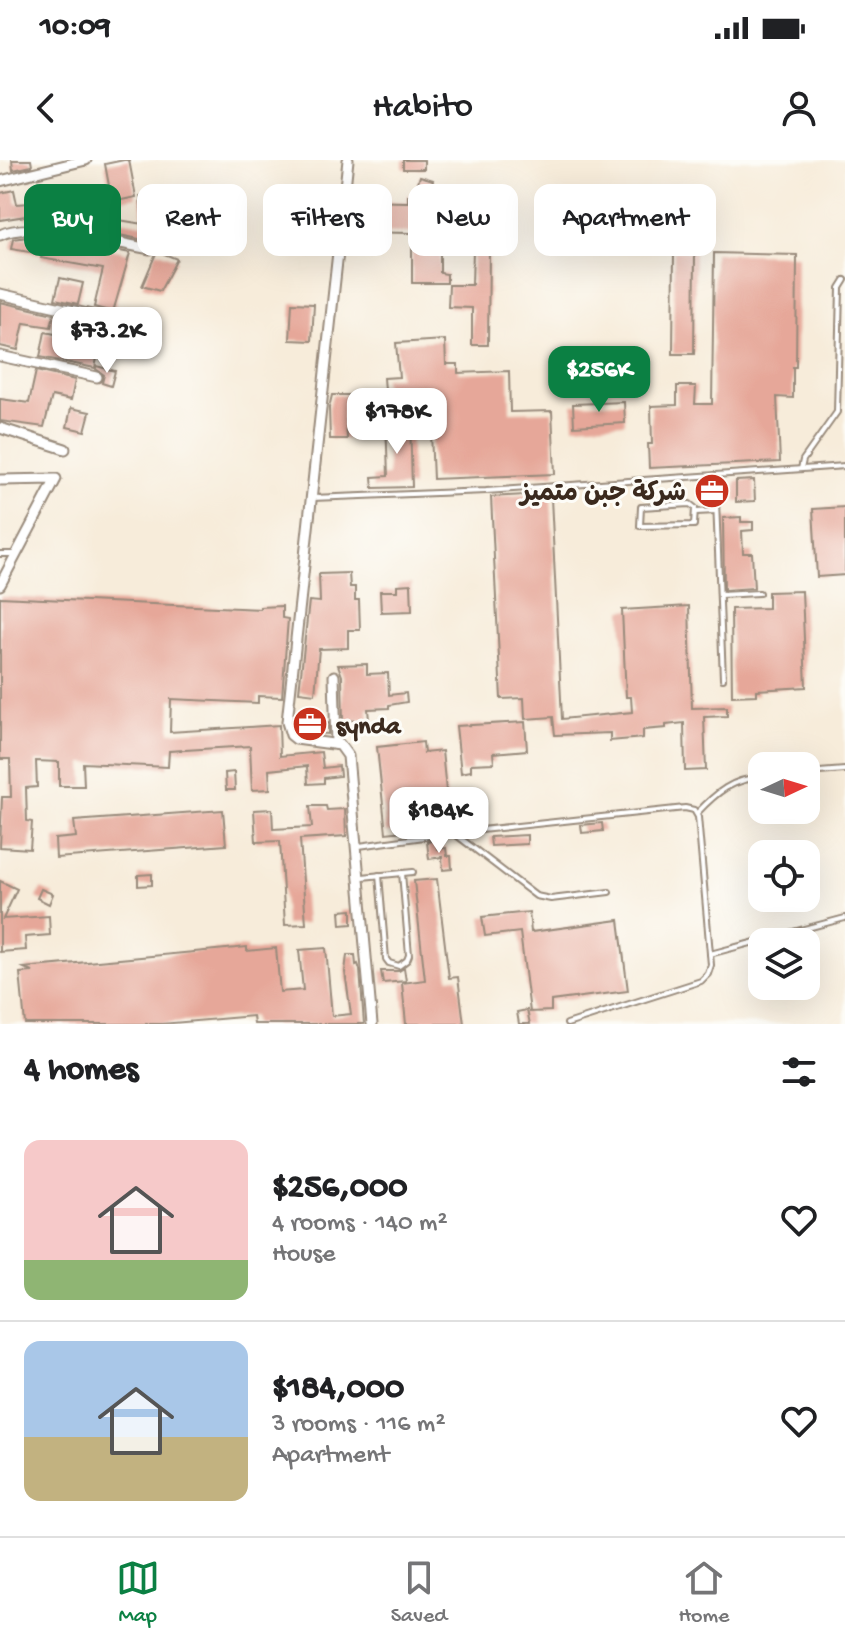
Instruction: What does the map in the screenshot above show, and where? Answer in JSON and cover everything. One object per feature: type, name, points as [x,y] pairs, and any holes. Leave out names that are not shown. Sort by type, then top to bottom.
[{"type":"street","points":[[0,181],[86,160]]},
{"type":"street","points":[[348,160],[288,728],[291,735],[302,742],[336,744],[344,748],[348,756],[372,1024]]},
{"type":"street","points":[[0,235],[11,229],[43,230],[137,247]]},
{"type":"street","points":[[0,294],[127,323]]},
{"type":"street","points":[[0,356],[97,377]]},
{"type":"street","points":[[0,428],[65,449]]},
{"type":"street","points":[[0,480],[56,479],[0,585]]},
{"type":"street","points":[[334,676],[336,744]]},
{"type":"lane","points":[[801,469],[803,460],[837,412],[840,288],[845,280]]},
{"type":"lane","points":[[311,498],[486,491],[845,466]]},
{"type":"lane","points":[[715,475],[723,679]]},
{"type":"lane","points":[[690,504],[696,512],[693,525],[640,526],[639,510],[642,507],[690,504]]},
{"type":"lane","points":[[696,512],[716,511]]},
{"type":"lane","points":[[0,554],[17,554]]},
{"type":"lane","points":[[720,595],[759,593]]},
{"type":"lane","points":[[820,772],[845,770]]},
{"type":"lane","points":[[697,813],[727,785],[748,778]]},
{"type":"lane","points":[[356,846],[685,808],[697,813]]},
{"type":"lane","points":[[567,1024],[701,981],[710,970],[697,813]]},
{"type":"lane","points":[[453,833],[536,896],[551,899],[609,892]]},
{"type":"lane","points":[[359,877],[413,872]]},
{"type":"lane","points":[[379,875],[386,959],[399,966],[409,955],[402,873]]},
{"type":"lane","points":[[710,954],[845,918]]},
{"type":"building","points":[[12,160],[31,160],[32,166],[13,170]]},
{"type":"building","points":[[129,160],[136,197],[121,200],[121,184],[109,184],[105,164]]},
{"type":"building","points":[[403,160],[424,160],[424,169],[403,169]]},
{"type":"building","points":[[420,176],[433,180],[432,184],[417,184]]},
{"type":"building","points":[[14,190],[17,204],[24,203],[24,216],[0,220],[0,193]]},
{"type":"building","points":[[392,202],[408,202],[408,233],[392,233]]},
{"type":"building","points":[[121,220],[137,223],[137,239],[121,235]]},
{"type":"building","points":[[24,238],[24,251],[11,249],[13,239]]},
{"type":"building","points":[[121,251],[130,253],[113,312],[94,307],[103,269],[41,258],[121,256]]},
{"type":"building","points":[[716,253],[797,255],[793,398],[777,397],[780,462],[649,468],[651,406],[677,405],[677,386],[696,386],[695,404],[712,404],[714,256]]},
{"type":"building","points":[[155,256],[177,259],[160,291],[142,286]]},
{"type":"building","points":[[412,256],[440,256],[440,273],[447,274],[447,283],[412,283]]},
{"type":"building","points":[[473,256],[489,256],[488,345],[472,345],[472,308],[448,307],[449,285],[472,285]]},
{"type":"building","points":[[674,256],[695,256],[694,354],[673,354]]},
{"type":"building","points":[[60,278],[83,283],[78,304],[55,299]]},
{"type":"building","points":[[0,302],[54,314],[51,327],[24,323],[18,350],[0,346]]},
{"type":"building","points":[[292,303],[314,304],[312,341],[290,340]]},
{"type":"building","points":[[45,332],[100,343],[95,368],[40,357]]},
{"type":"building","points":[[445,340],[446,364],[458,364],[458,373],[509,371],[510,412],[552,411],[555,474],[433,479],[430,409],[419,410],[419,401],[386,403],[384,378],[399,377],[396,343]]},
{"type":"building","points":[[96,366],[115,371],[111,386],[102,383],[104,375]]},
{"type":"building","points":[[36,371],[75,380],[71,400],[52,396],[44,427],[0,421],[0,399],[29,403]]},
{"type":"building","points":[[332,395],[353,395],[353,412],[368,411],[368,419],[346,420],[347,439],[330,439],[329,408]]},
{"type":"building","points":[[624,402],[625,423],[574,426],[573,404]]},
{"type":"building","points":[[71,408],[90,412],[85,431],[67,427]]},
{"type":"building","points":[[410,419],[412,487],[373,488],[372,477],[388,476],[386,420]]},
{"type":"building","points":[[754,480],[755,501],[736,502],[736,481]]},
{"type":"building","points":[[525,495],[526,499],[551,498],[562,719],[632,712],[631,697],[626,697],[622,610],[689,606],[692,708],[727,707],[727,716],[704,717],[706,770],[685,771],[684,723],[643,730],[643,738],[610,741],[610,733],[555,735],[553,717],[525,719],[524,698],[501,699],[491,497]]},
{"type":"building","points":[[845,507],[845,575],[817,577],[813,509]]},
{"type":"building","points":[[741,517],[741,522],[753,522],[753,530],[742,531],[743,553],[752,553],[754,588],[724,590],[723,518]]},
{"type":"building","points":[[349,573],[350,587],[355,587],[355,600],[359,600],[360,630],[348,630],[348,648],[319,649],[315,694],[299,692],[309,601],[320,602],[319,574]]},
{"type":"building","points":[[411,584],[412,611],[381,612],[380,591],[397,591],[397,585]]},
{"type":"building","points":[[802,591],[806,687],[757,690],[757,695],[732,696],[731,609],[768,608],[768,592]]},
{"type":"building","points":[[0,597],[260,609],[282,606],[282,618],[288,619],[282,697],[258,696],[258,703],[171,699],[170,732],[279,725],[280,756],[321,752],[323,768],[339,766],[340,776],[324,778],[324,783],[308,784],[307,766],[269,770],[270,789],[252,790],[250,746],[169,751],[168,767],[83,763],[84,786],[59,786],[59,762],[36,761],[37,787],[26,788],[27,821],[32,822],[30,849],[0,847],[2,797],[11,797],[10,759],[0,759]]},
{"type":"building","points":[[367,664],[367,674],[388,673],[389,695],[406,693],[407,702],[389,705],[389,708],[368,709],[369,720],[343,721],[342,676],[338,665]]},
{"type":"building","points":[[525,722],[527,750],[493,753],[494,763],[471,764],[471,771],[461,773],[456,726]]},
{"type":"building","points":[[328,723],[328,734],[301,732],[301,724]]},
{"type":"building","points":[[423,742],[424,753],[442,751],[447,801],[429,803],[432,828],[386,833],[377,747]]},
{"type":"building","points":[[234,772],[235,790],[226,790],[225,773]]},
{"type":"building","points":[[310,806],[326,806],[327,810],[345,809],[346,836],[300,839],[306,924],[285,925],[280,841],[256,842],[254,810],[272,809],[273,829],[312,827]]},
{"type":"building","points":[[223,810],[226,845],[56,858],[55,839],[76,837],[74,821]]},
{"type":"building","points":[[602,823],[603,831],[582,833],[581,825]]},
{"type":"building","points":[[527,835],[527,844],[491,846],[490,837]]},
{"type":"building","points":[[436,840],[437,849],[446,848],[447,856],[451,856],[452,869],[443,870],[442,857],[429,859],[427,842]]},
{"type":"building","points":[[152,874],[152,885],[138,886],[138,875]]},
{"type":"building","points":[[437,879],[449,978],[458,977],[464,1024],[406,1024],[402,983],[425,980],[414,881]]},
{"type":"building","points":[[0,881],[17,889],[3,919],[49,916],[50,935],[25,937],[26,950],[0,952]]},
{"type":"building","points":[[41,889],[53,894],[49,904],[37,898]]},
{"type":"building","points":[[352,910],[352,924],[341,925],[340,911]]},
{"type":"building","points":[[529,912],[531,932],[619,920],[628,991],[551,1001],[551,1011],[530,1012],[520,932],[485,936],[482,917]]},
{"type":"building","points":[[247,947],[247,951],[276,948],[280,992],[303,990],[299,950],[326,948],[332,1016],[351,1014],[345,972],[347,955],[355,955],[360,970],[364,1024],[254,1024],[253,1016],[161,1024],[25,1024],[20,973],[33,972],[24,968]]},
{"type":"building","points":[[404,968],[406,981],[383,983],[381,971]]},
{"type":"building","points":[[527,1010],[530,1024],[519,1024],[517,1012]]},
{"type":"place","name":"شركة جبن متميز","points":[[712,491]]},
{"type":"place","name":"synda","points":[[310,724]]}]
